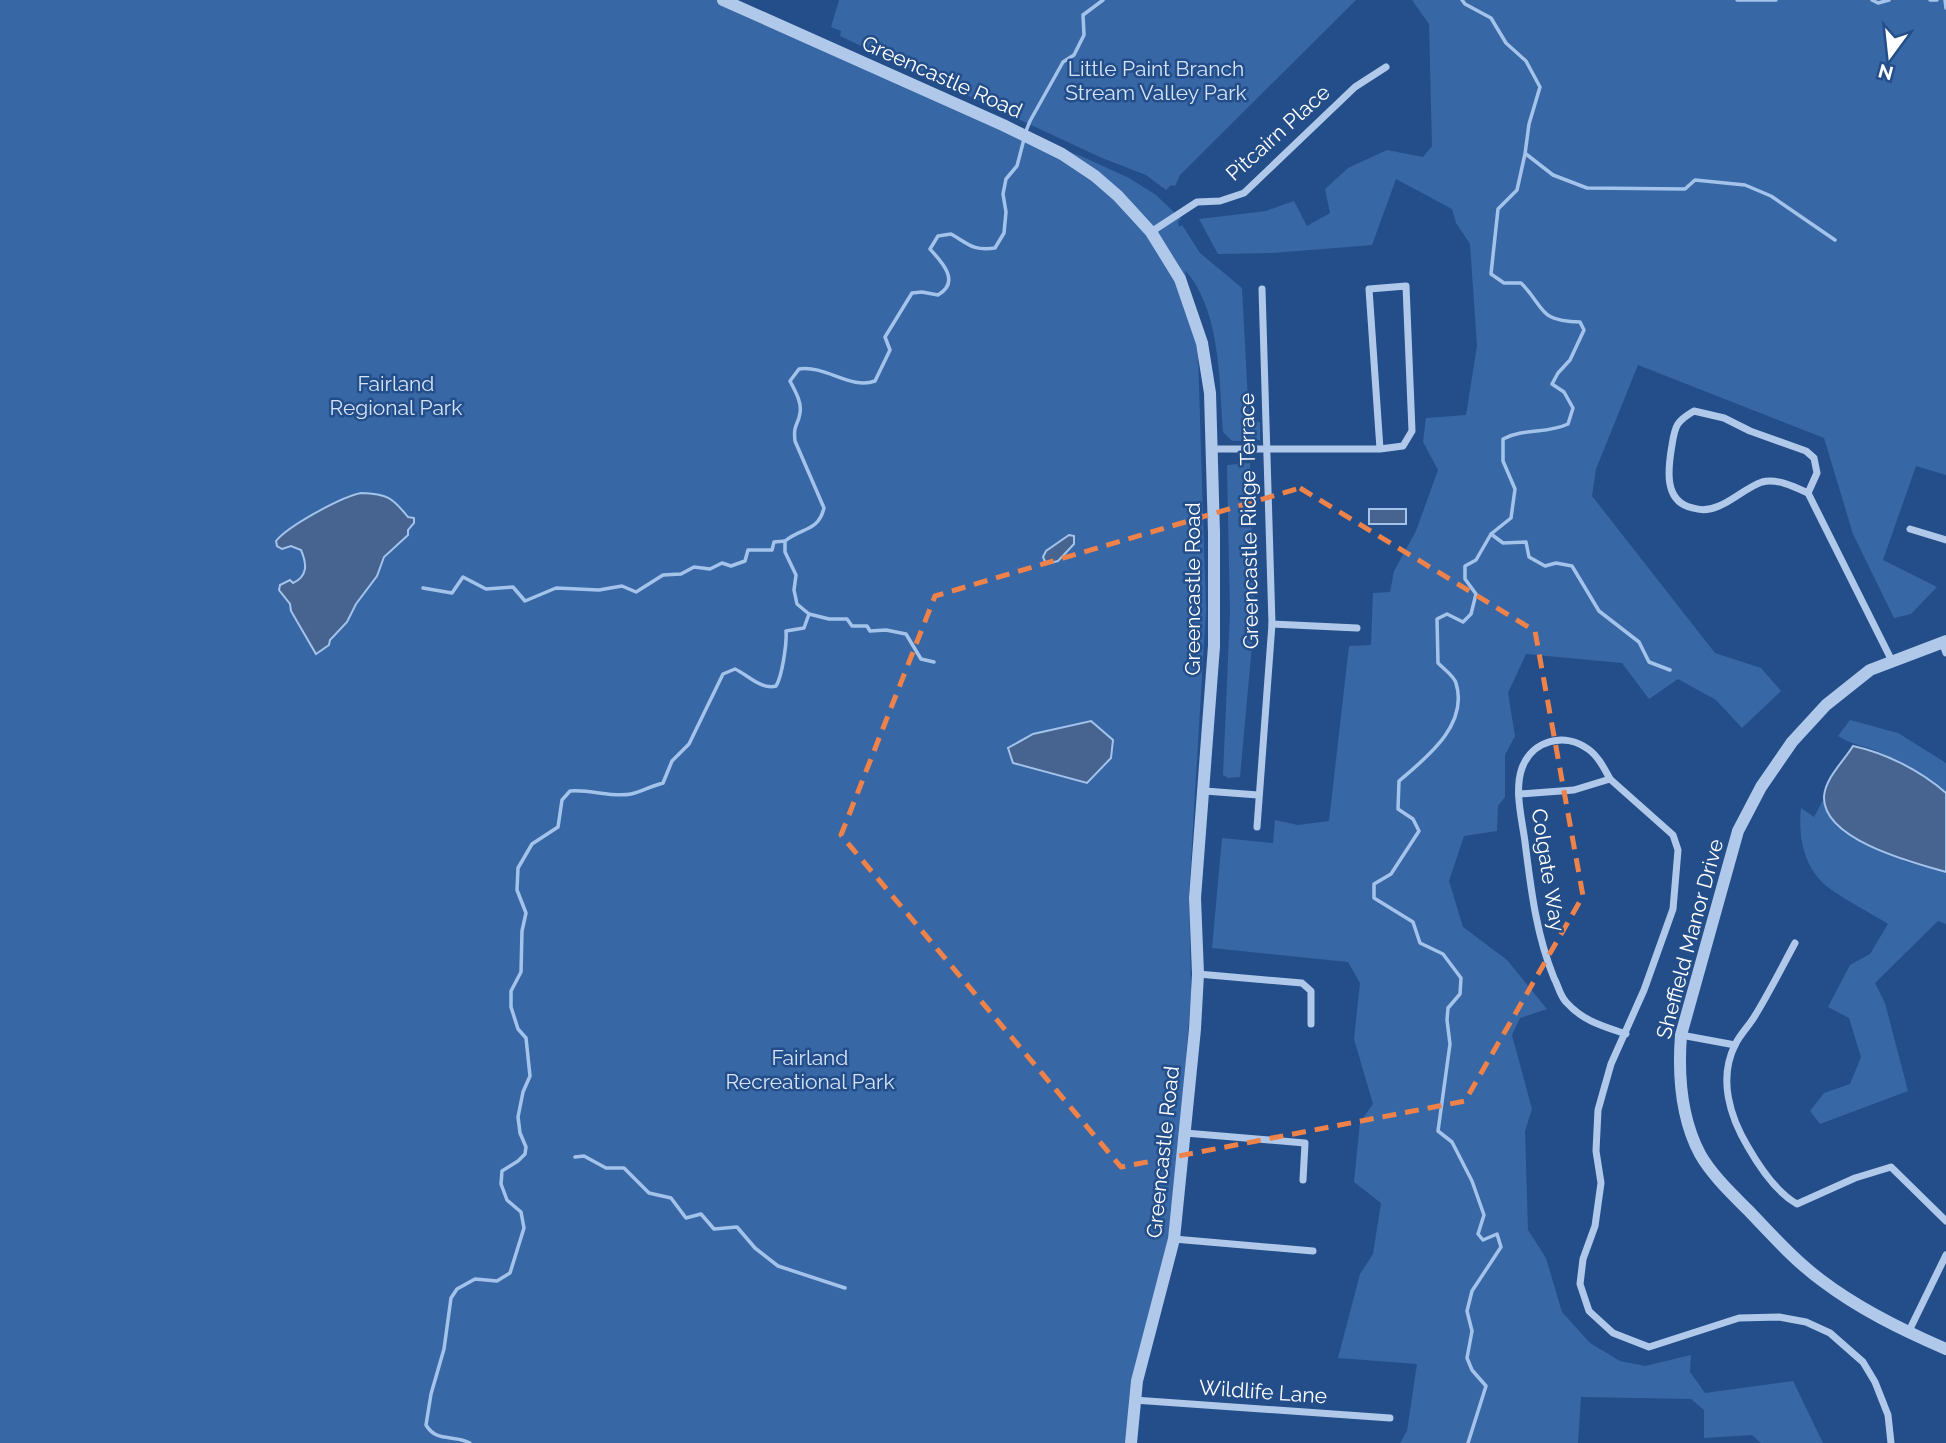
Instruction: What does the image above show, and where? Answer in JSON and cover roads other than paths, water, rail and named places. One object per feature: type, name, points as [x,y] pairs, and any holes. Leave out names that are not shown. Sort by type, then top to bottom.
[{"type":"street","name":"Greencastle Road","points":[[723,0],[1033,139],[1095,176],[1118,196],[1151,232],[1180,279],[1202,343],[1210,393],[1214,646],[1195,898],[1198,974],[1195,1029],[1174,1239],[1134,1400],[1131,1443]]},
{"type":"street","name":"Pitcairn Place","points":[[1151,232],[1197,202],[1220,201],[1244,193],[1355,87],[1386,67]]},
{"type":"street","points":[[1212,449],[1380,449],[1403,446],[1412,431],[1406,286],[1369,289],[1380,449]]},
{"type":"street","name":"Greencastle Ridge Terrace","points":[[1256,827],[1272,624],[1262,289]]},
{"type":"street","points":[[1808,493],[1817,473],[1814,458],[1806,451],[1714,415],[1694,411],[1679,420],[1674,431],[1669,486],[1676,499],[1687,507],[1704,511],[1719,507],[1763,482],[1784,483],[1808,493],[1816,503],[1892,661]]},
{"type":"street","points":[[1910,528],[1946,540]]},
{"type":"street","points":[[1272,624],[1357,628]]},
{"type":"street","name":"Sheffield Manor Drive","points":[[1945,646],[1870,670],[1826,705],[1791,742],[1761,787],[1738,831],[1681,1035],[1679,1060],[1681,1086],[1691,1132],[1701,1156],[1753,1216],[1820,1280],[1908,1333],[1946,1349]]},
{"type":"street","name":"Colgate Way","points":[[1626,1034],[1588,1022],[1564,1000],[1544,954],[1534,914],[1519,794],[1520,774],[1526,759],[1539,746],[1551,741],[1576,742],[1587,748],[1595,755],[1610,779],[1673,835],[1678,850],[1672,909],[1644,990],[1626,1034],[1611,1064],[1598,1110],[1596,1151],[1601,1183],[1595,1226],[1583,1259],[1580,1284],[1589,1311],[1613,1333],[1649,1347],[1739,1318],[1779,1317],[1806,1322],[1830,1333],[1863,1362],[1875,1382],[1888,1415],[1891,1443]]},
{"type":"street","name":"Colgate Way","points":[[1519,794],[1574,790],[1610,779]]},
{"type":"street","points":[[1205,791],[1258,795]]},
{"type":"street","points":[[1795,943],[1755,1017],[1735,1045],[1728,1067],[1727,1100],[1737,1129],[1758,1164],[1787,1198],[1797,1203],[1855,1178],[1891,1167],[1946,1222]]},
{"type":"street","points":[[1198,974],[1302,982],[1311,991],[1311,1024]]},
{"type":"street","points":[[1681,1035],[1735,1045]]},
{"type":"street","points":[[1185,1133],[1305,1143],[1303,1180]]},
{"type":"street","points":[[1174,1239],[1313,1251]]},
{"type":"street","points":[[1908,1333],[1946,1255]]},
{"type":"street","name":"Wildlife Lane","points":[[1134,1400],[1390,1418]]},
{"type":"waterway","points":[[1026,131],[1063,62],[1074,55],[1084,35],[1083,15],[1103,0]]},
{"type":"waterway","points":[[1462,0],[1491,18],[1506,43],[1526,61],[1540,87],[1529,124],[1517,190],[1498,209],[1491,274],[1504,283],[1521,283],[1549,316],[1580,322],[1584,330],[1570,360],[1552,384],[1564,392],[1573,408],[1568,424],[1519,433],[1503,439],[1503,461],[1515,489],[1511,518],[1491,534],[1476,560],[1465,566],[1465,579],[1476,594],[1471,614],[1463,622],[1447,614],[1437,619],[1438,663],[1456,683],[1456,713],[1451,726],[1432,751],[1399,781],[1398,809],[1413,819],[1419,831],[1391,874],[1374,884],[1374,898],[1413,922],[1420,943],[1443,954],[1461,978],[1460,994],[1448,1008],[1450,1044],[1438,1131],[1452,1142],[1472,1181],[1484,1215],[1478,1234],[1483,1240],[1497,1234],[1501,1247],[1472,1291],[1467,1311],[1472,1331],[1467,1358],[1472,1370],[1486,1386],[1468,1443]]},
{"type":"waterway","points":[[1737,0],[1776,0]]},
{"type":"waterway","points":[[1872,0],[1878,3],[1889,0]]},
{"type":"waterway","points":[[1930,0],[1937,0]]},
{"type":"waterway","points":[[1945,0],[1946,8]]},
{"type":"waterway","points":[[470,1443],[435,1434],[426,1425],[431,1394],[444,1349],[451,1298],[457,1289],[475,1279],[497,1281],[510,1273],[524,1228],[521,1212],[507,1200],[501,1184],[502,1171],[525,1154],[526,1147],[520,1133],[518,1117],[523,1092],[530,1076],[526,1038],[518,1029],[511,1007],[511,991],[521,972],[522,931],[526,913],[517,890],[518,868],[532,844],[558,827],[562,800],[570,791],[624,795],[663,783],[672,761],[689,744],[723,674],[735,669],[760,684],[776,686],[784,660],[786,631],[804,628],[809,614],[797,604],[794,590],[796,575],[785,552],[785,541],[814,525],[824,508],[795,441],[800,405],[790,381],[799,369],[819,370],[857,382],[875,381],[890,350],[885,337],[912,293],[938,295],[948,284],[947,272],[930,249],[938,236],[951,234],[976,248],[995,248],[1004,233],[1006,212],[1003,194],[1006,179],[1017,166],[1024,139]]},
{"type":"waterway","points":[[1526,154],[1553,175],[1587,188],[1685,189],[1695,180],[1745,185],[1771,196],[1835,240]]},
{"type":"waterway","points":[[1491,534],[1503,543],[1526,542],[1529,557],[1545,566],[1556,563],[1572,566],[1599,611],[1639,642],[1649,662],[1670,670]]},
{"type":"waterway","points":[[423,588],[452,593],[463,577],[486,589],[513,587],[525,601],[556,588],[599,590],[622,586],[636,592],[663,575],[681,574],[694,567],[710,569],[722,563],[731,566],[745,561],[748,550],[772,550],[774,542],[785,541]]},
{"type":"waterway","points":[[809,614],[829,619],[847,619],[852,626],[867,626],[870,631],[886,630],[906,634],[921,659],[934,662]]},
{"type":"waterway","points":[[575,1157],[584,1156],[606,1168],[624,1168],[649,1193],[671,1198],[686,1218],[701,1214],[714,1229],[737,1227],[755,1248],[778,1266],[845,1288]]},
{"type":"park label","name":"Little Paint Branch Stream Valley Park","points":[[1156,81]]},
{"type":"park label","name":"Fairland Regional Park","points":[[396,396]]},
{"type":"park label","name":"Fairland Recreational Park","points":[[810,1070]]}]
